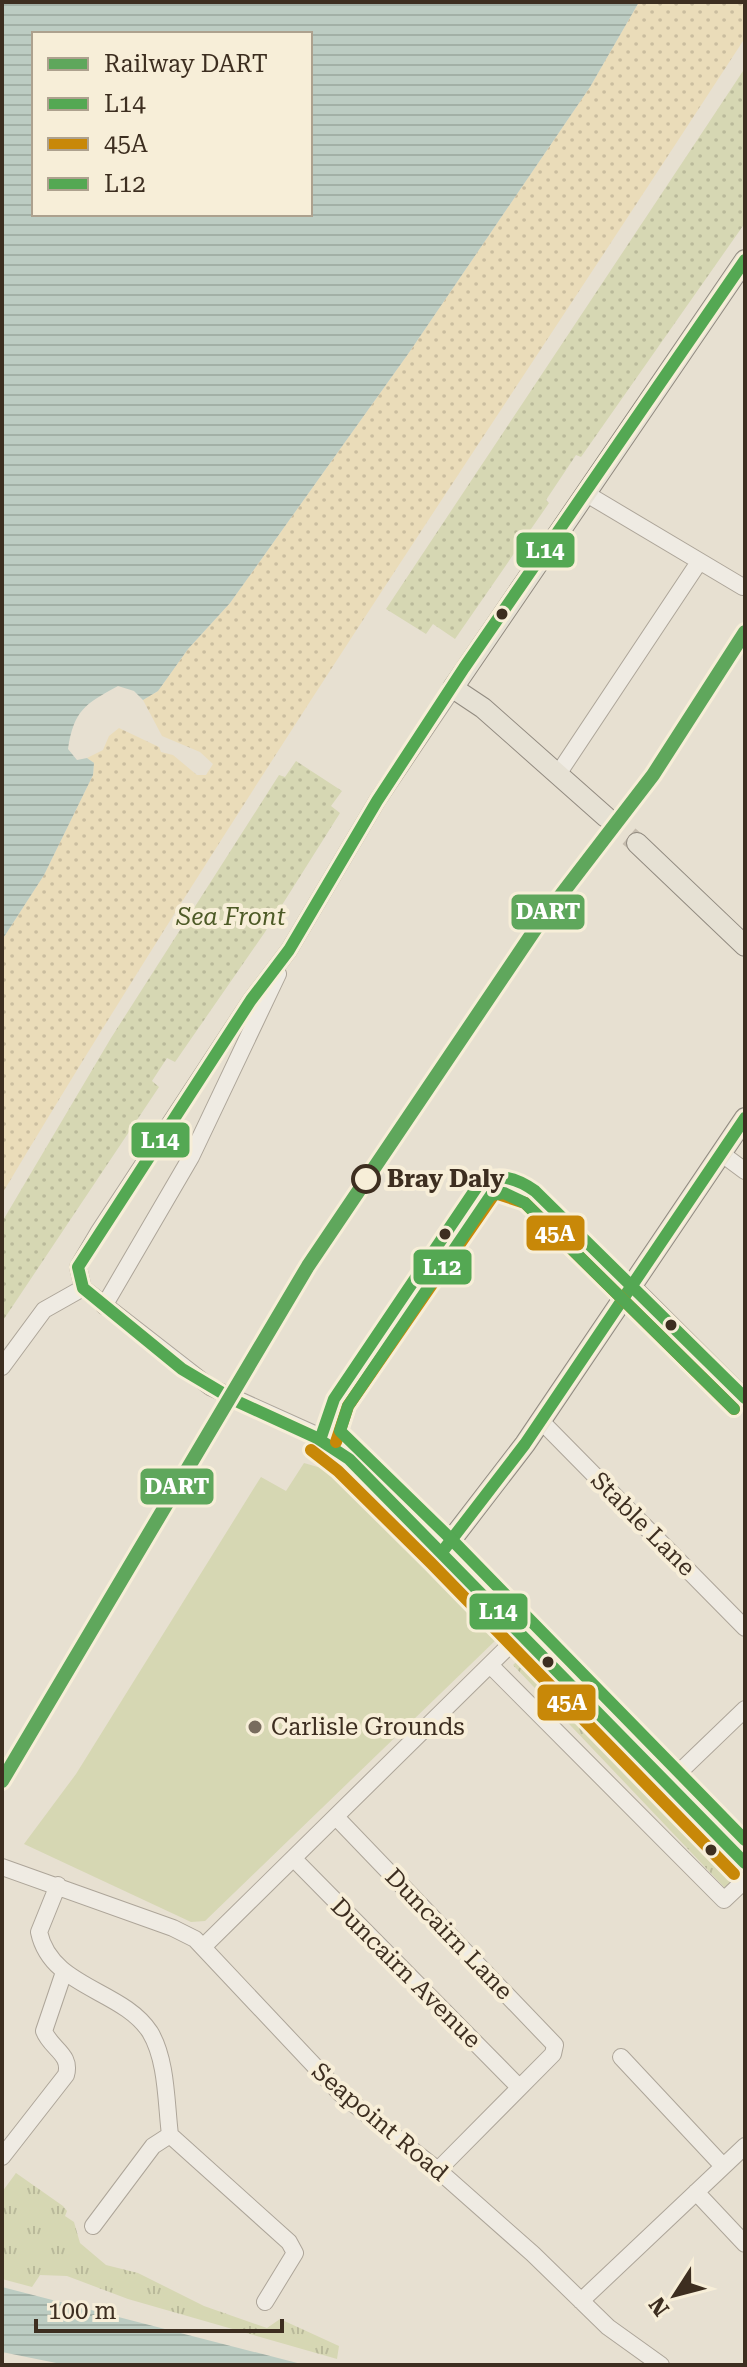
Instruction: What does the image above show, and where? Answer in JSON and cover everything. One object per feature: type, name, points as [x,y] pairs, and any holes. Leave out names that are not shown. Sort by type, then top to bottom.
[{"type":"main road","points":[[606,817],[483,708],[453,688],[745,260]]},
{"type":"main road","points":[[637,843],[745,946]]},
{"type":"main road","points":[[745,1118],[541,1421],[442,1552],[745,1863]]},
{"type":"street","points":[[585,493],[743,587]]},
{"type":"street","points":[[558,774],[699,562]]},
{"type":"street","points":[[104,1306],[191,1157],[289,950],[377,801],[453,688]]},
{"type":"street","points":[[289,950],[251,1000],[82,1260],[78,1267],[83,1288],[210,1387],[321,1437],[349,1459],[442,1552]]},
{"type":"street","points":[[211,1062],[234,1069]]},
{"type":"street","points":[[722,1154],[745,1171]]},
{"type":"street","points":[[633,1286],[745,1398]]},
{"type":"street","points":[[2,1367],[44,1310],[83,1288]]},
{"type":"street","name":"Stable Lane","points":[[541,1421],[745,1628]]},
{"type":"street","points":[[204,1946],[521,1634]]},
{"type":"street","points":[[490,1665],[724,1900],[745,1880]]},
{"type":"street","points":[[667,1784],[745,1709]]},
{"type":"street","name":"Duncairn Lane","points":[[336,1817],[553,2042],[553,2054],[519,2087]]},
{"type":"street","name":"Duncairn Avenue","points":[[294,1859],[519,2087]]},
{"type":"street","name":"Seapoint Road","points":[[2,1867],[173,1928],[204,1946],[341,2094],[438,2170],[628,2344],[661,2365]]},
{"type":"street","points":[[58,1885],[39,1932],[48,1958],[64,1972],[135,2015],[152,2035],[158,2049],[170,2135],[289,2242],[295,2253],[265,2302]]},
{"type":"street","points":[[2,2157],[66,2075],[66,2058],[44,2031],[64,1972]]},
{"type":"street","points":[[621,2057],[723,2166]]},
{"type":"street","points":[[438,2170],[519,2087]]},
{"type":"street","points":[[93,2226],[153,2146],[170,2135]]},
{"type":"street","points":[[581,2301],[745,2146]]},
{"type":"street","points":[[696,2192],[745,2244]]},
{"type":"green space","points":[[745,68],[745,223],[581,457],[576,455],[546,500],[549,503],[455,639],[433,624],[426,634],[386,609]]},
{"type":"green space","name":"Sea Front","points":[[296,761],[342,791],[331,806],[340,813],[265,932],[175,1062],[167,1058],[152,1081],[159,1087],[2,1322],[2,1222],[111,1038],[279,775],[285,777]]},
{"type":"green space","name":"Carlisle Grounds","points":[[304,1463],[335,1472],[499,1637],[205,1921],[191,1922],[24,1844],[76,1774],[261,1477],[286,1491]]},
{"type":"green space","points":[[524,1655],[736,1878],[725,1888],[513,1665]]},
{"type":"green space","points":[[16,2173],[63,2206],[67,2211],[65,2216],[74,2222],[80,2243],[106,2265],[138,2273],[204,2306],[267,2328],[280,2319],[339,2346],[337,2359],[128,2299],[67,2276],[40,2275],[32,2287],[2,2279],[2,2192]]},
{"type":"sand","points":[[639,2],[745,2],[745,38],[274,757],[2,1194],[2,940],[44,875],[93,775],[94,763],[87,758],[103,750],[109,736],[119,728],[159,747],[161,752],[173,755],[197,775],[206,775],[213,764],[200,752],[162,736],[143,700],[158,691],[188,649],[230,603],[408,354],[590,87]]},
{"type":"shaded area","points":[[2,2],[639,2],[590,87],[408,354],[230,603],[188,649],[158,691],[143,700],[134,691],[118,686],[89,704],[78,717],[68,749],[77,760],[87,758],[94,763],[93,775],[44,875],[2,940]]},
{"type":"shaded area","points":[[2,2287],[305,2365],[66,2365],[2,2352]]},
{"type":"tunnel","points":[[606,817],[637,843]]},
{"type":"rail line","name":"DART","points":[[2,1781],[308,1266],[538,925],[653,775],[745,632]]},
{"type":"transit line","name":"L14","points":[[745,260],[464,668],[377,801],[289,950],[251,1000],[78,1267],[83,1288],[182,1369],[234,1400],[317,1438],[349,1459],[745,1863]]},
{"type":"transit line","name":"L14","points":[[442,1552],[525,1444],[745,1118]]},
{"type":"transit line","name":"L14","points":[[321,1437],[334,1399],[479,1184],[501,1177],[515,1180],[535,1191],[745,1398]]},
{"type":"transit line","name":"45A","points":[[336,1442],[348,1406],[495,1193],[525,1203],[734,1409]]},
{"type":"transit line","name":"L12","points":[[734,1409],[525,1203],[504,1193],[491,1195],[348,1406],[340,1431],[453,1541],[745,1840]]},
{"type":"transit line","name":"45A","points":[[311,1450],[338,1471],[431,1563],[734,1874]]},
{"type":"place","name":"Bray Daly","points":[[366,1179]]},
{"type":"place","name":"Carlisle Grounds","points":[[255,1727]]}]
